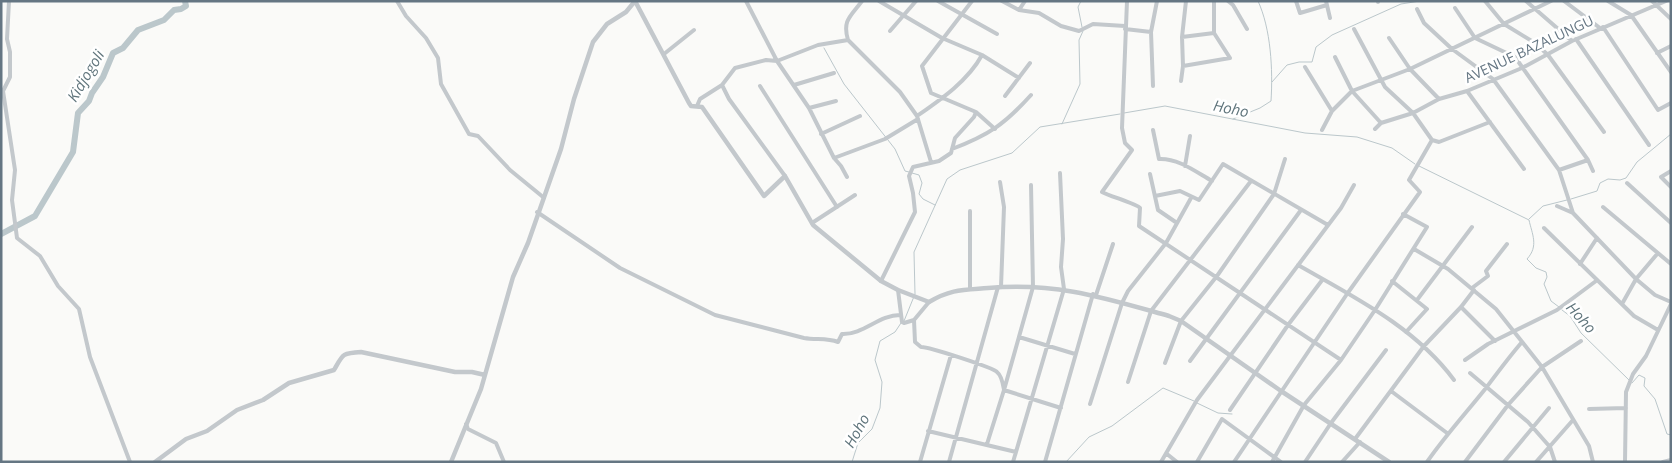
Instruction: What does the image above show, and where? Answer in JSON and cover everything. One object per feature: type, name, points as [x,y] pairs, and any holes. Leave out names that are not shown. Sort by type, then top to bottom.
[{"type":"street","points":[[9,1],[7,39],[10,52],[10,77],[3,91],[15,170],[12,200],[17,238],[40,256],[58,286],[79,308],[90,357],[130,462]]},
{"type":"street","points":[[397,1],[406,16],[426,38],[438,58],[441,84],[468,134],[478,136],[510,170],[543,197]]},
{"type":"street","points":[[451,462],[464,434],[485,375],[509,290],[528,243],[537,212],[561,149],[574,99],[593,42],[607,24],[626,12],[635,1],[689,103],[691,106],[702,107],[764,196],[785,176]]},
{"type":"street","points":[[746,1],[777,61],[808,108],[834,158],[847,177]]},
{"type":"street","points":[[862,1],[846,22],[845,29],[848,40],[900,92],[917,118],[931,162]]},
{"type":"street","points":[[879,1],[942,38],[982,55],[1019,78]]},
{"type":"street","points":[[890,31],[902,14],[916,1]]},
{"type":"street","points":[[938,1],[997,34]]},
{"type":"street","points":[[972,1],[922,66],[928,89],[931,93],[976,112],[995,129]]},
{"type":"street","points":[[1002,1],[1019,10],[1039,13],[1061,26],[1083,30],[1093,24],[1151,32]]},
{"type":"street","points":[[1019,10],[1025,1]]},
{"type":"street","points":[[1128,1],[1125,27],[1122,128],[1125,143],[1132,150],[1102,192],[1119,200],[1136,204],[1140,208],[1139,226],[1341,360]]},
{"type":"street","points":[[1153,86],[1151,32],[1156,1]]},
{"type":"street","points":[[1181,81],[1183,66],[1182,37],[1186,1]]},
{"type":"street","points":[[1183,66],[1230,58],[1214,33],[1214,1]]},
{"type":"street","points":[[1228,1],[1233,5],[1247,29]]},
{"type":"street","points":[[1296,1],[1300,13],[1327,3],[1330,18]]},
{"type":"street","points":[[1485,1],[1504,24],[1535,43],[1548,54],[1604,132]]},
{"type":"street","points":[[1526,1],[1533,10],[1574,40],[1649,146]]},
{"type":"street","points":[[1322,130],[1332,111],[1352,91],[1410,69],[1551,1]]},
{"type":"street","points":[[1564,1],[1602,28],[1658,110],[1671,103]]},
{"type":"street","points":[[1608,1],[1631,15],[1671,72]]},
{"type":"street","points":[[1652,1],[1671,19]]},
{"type":"street","name":"AVENUE BAZALUNGU","points":[[1375,129],[1381,123],[1413,113],[1439,99],[1467,91],[1522,68],[1574,40],[1666,1]]},
{"type":"street","points":[[1455,8],[1475,38],[1515,57],[1588,160],[1593,171]]},
{"type":"street","points":[[1417,9],[1424,23],[1452,49],[1493,79],[1560,170],[1573,213]]},
{"type":"street","points":[[1354,29],[1380,80],[1413,113],[1432,140],[1439,142],[1490,122]]},
{"type":"street","points":[[664,54],[694,30]]},
{"type":"street","points":[[1182,37],[1214,33]]},
{"type":"street","points":[[1389,38],[1410,69],[1439,99]]},
{"type":"street","points":[[697,106],[700,100],[722,85],[735,68],[766,60],[777,61],[818,45],[848,40]]},
{"type":"street","points":[[1657,53],[1671,46]]},
{"type":"street","points":[[834,158],[885,139],[917,118],[942,99],[978,63],[982,55]]},
{"type":"street","points":[[1335,57],[1352,91],[1381,123]]},
{"type":"street","points":[[1005,96],[1030,63]]},
{"type":"street","points":[[1305,67],[1332,111]]},
{"type":"street","points":[[794,85],[834,72]]},
{"type":"street","points":[[722,85],[729,99],[785,176],[812,223],[881,281],[909,295],[929,302]]},
{"type":"street","points":[[760,86],[837,207]]},
{"type":"street","points":[[1467,91],[1524,169]]},
{"type":"street","points":[[952,149],[983,138],[1032,95]]},
{"type":"street","points":[[808,108],[836,101]]},
{"type":"street","points":[[881,281],[915,212],[914,193],[909,176],[913,167],[939,161],[951,154],[954,138],[974,118],[976,112]]},
{"type":"street","points":[[821,134],[860,116]]},
{"type":"street","points":[[1153,130],[1159,160],[1167,159],[1185,166],[1212,182]]},
{"type":"street","points":[[1185,166],[1190,136]]},
{"type":"street","points":[[1234,462],[1347,294],[1420,192],[1409,180],[1432,140]]},
{"type":"street","points":[[1165,363],[1182,321],[1274,194],[1285,159]]},
{"type":"street","points":[[1560,170],[1588,160]]},
{"type":"street","points":[[1155,196],[1180,191],[1191,198],[1200,200],[1223,164],[1328,226]]},
{"type":"street","points":[[1671,171],[1661,177],[1671,187]]},
{"type":"street","points":[[1013,462],[1064,289],[1061,267],[1063,239],[1060,173]]},
{"type":"street","points":[[1150,174],[1158,210],[1177,223]]},
{"type":"street","points":[[1128,382],[1152,311],[1251,181]]},
{"type":"street","points":[[949,462],[1000,287],[1004,207],[1000,182]]},
{"type":"street","points":[[1627,183],[1671,223]]},
{"type":"street","points":[[986,444],[1004,390],[1033,287],[1031,185]]},
{"type":"street","points":[[1161,462],[1196,402],[1230,354],[1328,226],[1354,185]]},
{"type":"street","points":[[812,223],[855,195]]},
{"type":"street","points":[[1090,404],[1122,304],[1128,291],[1166,243],[1191,198]]},
{"type":"street","points":[[1557,206],[1573,213],[1636,279],[1655,295],[1671,303],[1646,356],[1632,374],[1626,392],[1626,462]]},
{"type":"street","points":[[1604,207],[1671,264]]},
{"type":"street","points":[[1190,362],[1301,210]]},
{"type":"street","points":[[970,211],[970,289]]},
{"type":"street","points":[[537,212],[620,268],[715,315],[804,338],[829,339],[838,342],[842,334],[851,335],[873,322],[900,315]]},
{"type":"street","points":[[1274,460],[1304,406],[1341,360],[1427,228],[1403,214]]},
{"type":"street","points":[[1417,300],[1441,265],[1472,227]]},
{"type":"street","points":[[1544,228],[1596,281],[1634,316],[1658,330]]},
{"type":"street","points":[[1580,264],[1597,238]]},
{"type":"street","points":[[1045,462],[1075,354],[1113,244]]},
{"type":"street","points":[[1355,439],[1424,346],[1461,307],[1473,289],[1488,276],[1486,270],[1507,244]]},
{"type":"street","points":[[1414,249],[1441,265],[1496,309],[1542,367],[1589,446],[1593,462]]},
{"type":"street","points":[[1622,304],[1636,279],[1658,253]]},
{"type":"street","points":[[1298,265],[1375,310],[1406,332],[1424,346],[1454,380]]},
{"type":"street","points":[[1230,410],[1288,325],[1323,280]]},
{"type":"street","points":[[1392,281],[1427,309],[1406,332]]},
{"type":"street","points":[[1465,360],[1495,341],[1557,310],[1596,281]]},
{"type":"street","points":[[898,290],[900,315],[903,322],[914,320],[929,302],[948,291],[1000,287],[1064,289],[1094,295],[1182,321],[1281,391],[1360,442],[1382,460],[1389,462]]},
{"type":"street","points":[[1461,307],[1495,341]]},
{"type":"street","points":[[914,320],[915,342],[920,346],[930,346],[951,355],[988,366],[998,372],[1003,382],[1004,390]]},
{"type":"street","points":[[1019,337],[1075,354]]},
{"type":"street","points":[[1465,462],[1508,405],[1542,367],[1582,341]]},
{"type":"street","points":[[1427,462],[1447,433],[1487,387],[1502,364],[1522,342]]},
{"type":"street","points":[[1305,462],[1331,423],[1386,350]]},
{"type":"street","points":[[155,462],[186,439],[207,431],[237,410],[263,400],[289,383],[334,370],[342,355],[346,353],[361,352],[455,372],[472,372],[485,375]]},
{"type":"street","points":[[920,462],[951,355]]},
{"type":"street","points":[[1470,373],[1508,405],[1550,447],[1554,462]]},
{"type":"street","points":[[1004,390],[1061,408]]},
{"type":"street","points":[[1390,392],[1447,433]]},
{"type":"street","points":[[1504,462],[1548,408]]},
{"type":"street","points":[[1589,409],[1626,408]]},
{"type":"street","points":[[1197,462],[1222,419],[1274,460],[1281,462]]},
{"type":"street","points":[[1536,462],[1573,420]]},
{"type":"street","points":[[466,424],[468,429],[496,443],[504,462]]},
{"type":"street","points":[[928,431],[1016,452]]},
{"type":"street","points":[[1342,462],[1360,442]]},
{"type":"street","points":[[1167,454],[1177,462]]},
{"type":"waterway","name":"Kidjogoli","points":[[1,234],[35,216],[73,152],[78,113],[89,101],[103,77],[113,53],[123,48],[138,30],[164,20],[174,10],[186,6],[185,1]]},
{"type":"waterway","points":[[1081,1],[1078,7],[1082,27]]},
{"type":"waterway","points":[[1233,119],[1260,108],[1271,101],[1270,50],[1266,24],[1258,1]]},
{"type":"waterway","points":[[1272,82],[1287,65],[1299,62],[1312,62],[1316,47],[1332,35],[1401,4],[1420,1]]},
{"type":"waterway","points":[[1062,124],[1080,84],[1079,40],[1083,31]]},
{"type":"waterway","points":[[824,48],[844,84],[895,149],[905,171],[909,172]]},
{"type":"waterway","name":"Hoho","points":[[1124,113],[1165,106],[1305,133],[1357,137],[1392,148],[1415,164]]},
{"type":"waterway","name":"Hoho","points":[[904,321],[915,294],[914,252],[947,179],[960,170],[1012,153],[1040,127],[1120,114]]},
{"type":"waterway","points":[[1571,199],[1597,191],[1600,183],[1608,179],[1620,180],[1626,178],[1637,162],[1671,134]]},
{"type":"waterway","name":"Hoho","points":[[1419,166],[1529,220],[1534,245],[1527,259],[1536,268],[1546,272],[1547,277],[1544,284],[1551,301],[1559,307]]},
{"type":"waterway","points":[[912,173],[919,175],[922,183],[919,194],[923,199],[935,205]]},
{"type":"waterway","points":[[1529,219],[1543,206],[1567,200]]},
{"type":"waterway","name":"Hoho","points":[[1562,310],[1570,316],[1581,333],[1629,380]]},
{"type":"waterway","name":"Hoho","points":[[852,462],[858,443],[872,429],[880,408],[882,382],[875,360],[880,341],[895,332],[901,323]]},
{"type":"waterway","name":"Hoho","points":[[1632,383],[1639,375],[1645,378],[1644,386],[1655,399],[1667,434],[1671,435]]},
{"type":"waterway","points":[[1066,462],[1089,437],[1112,426],[1163,388],[1194,401]]},
{"type":"waterway","points":[[1197,403],[1218,413],[1232,414]]}]
